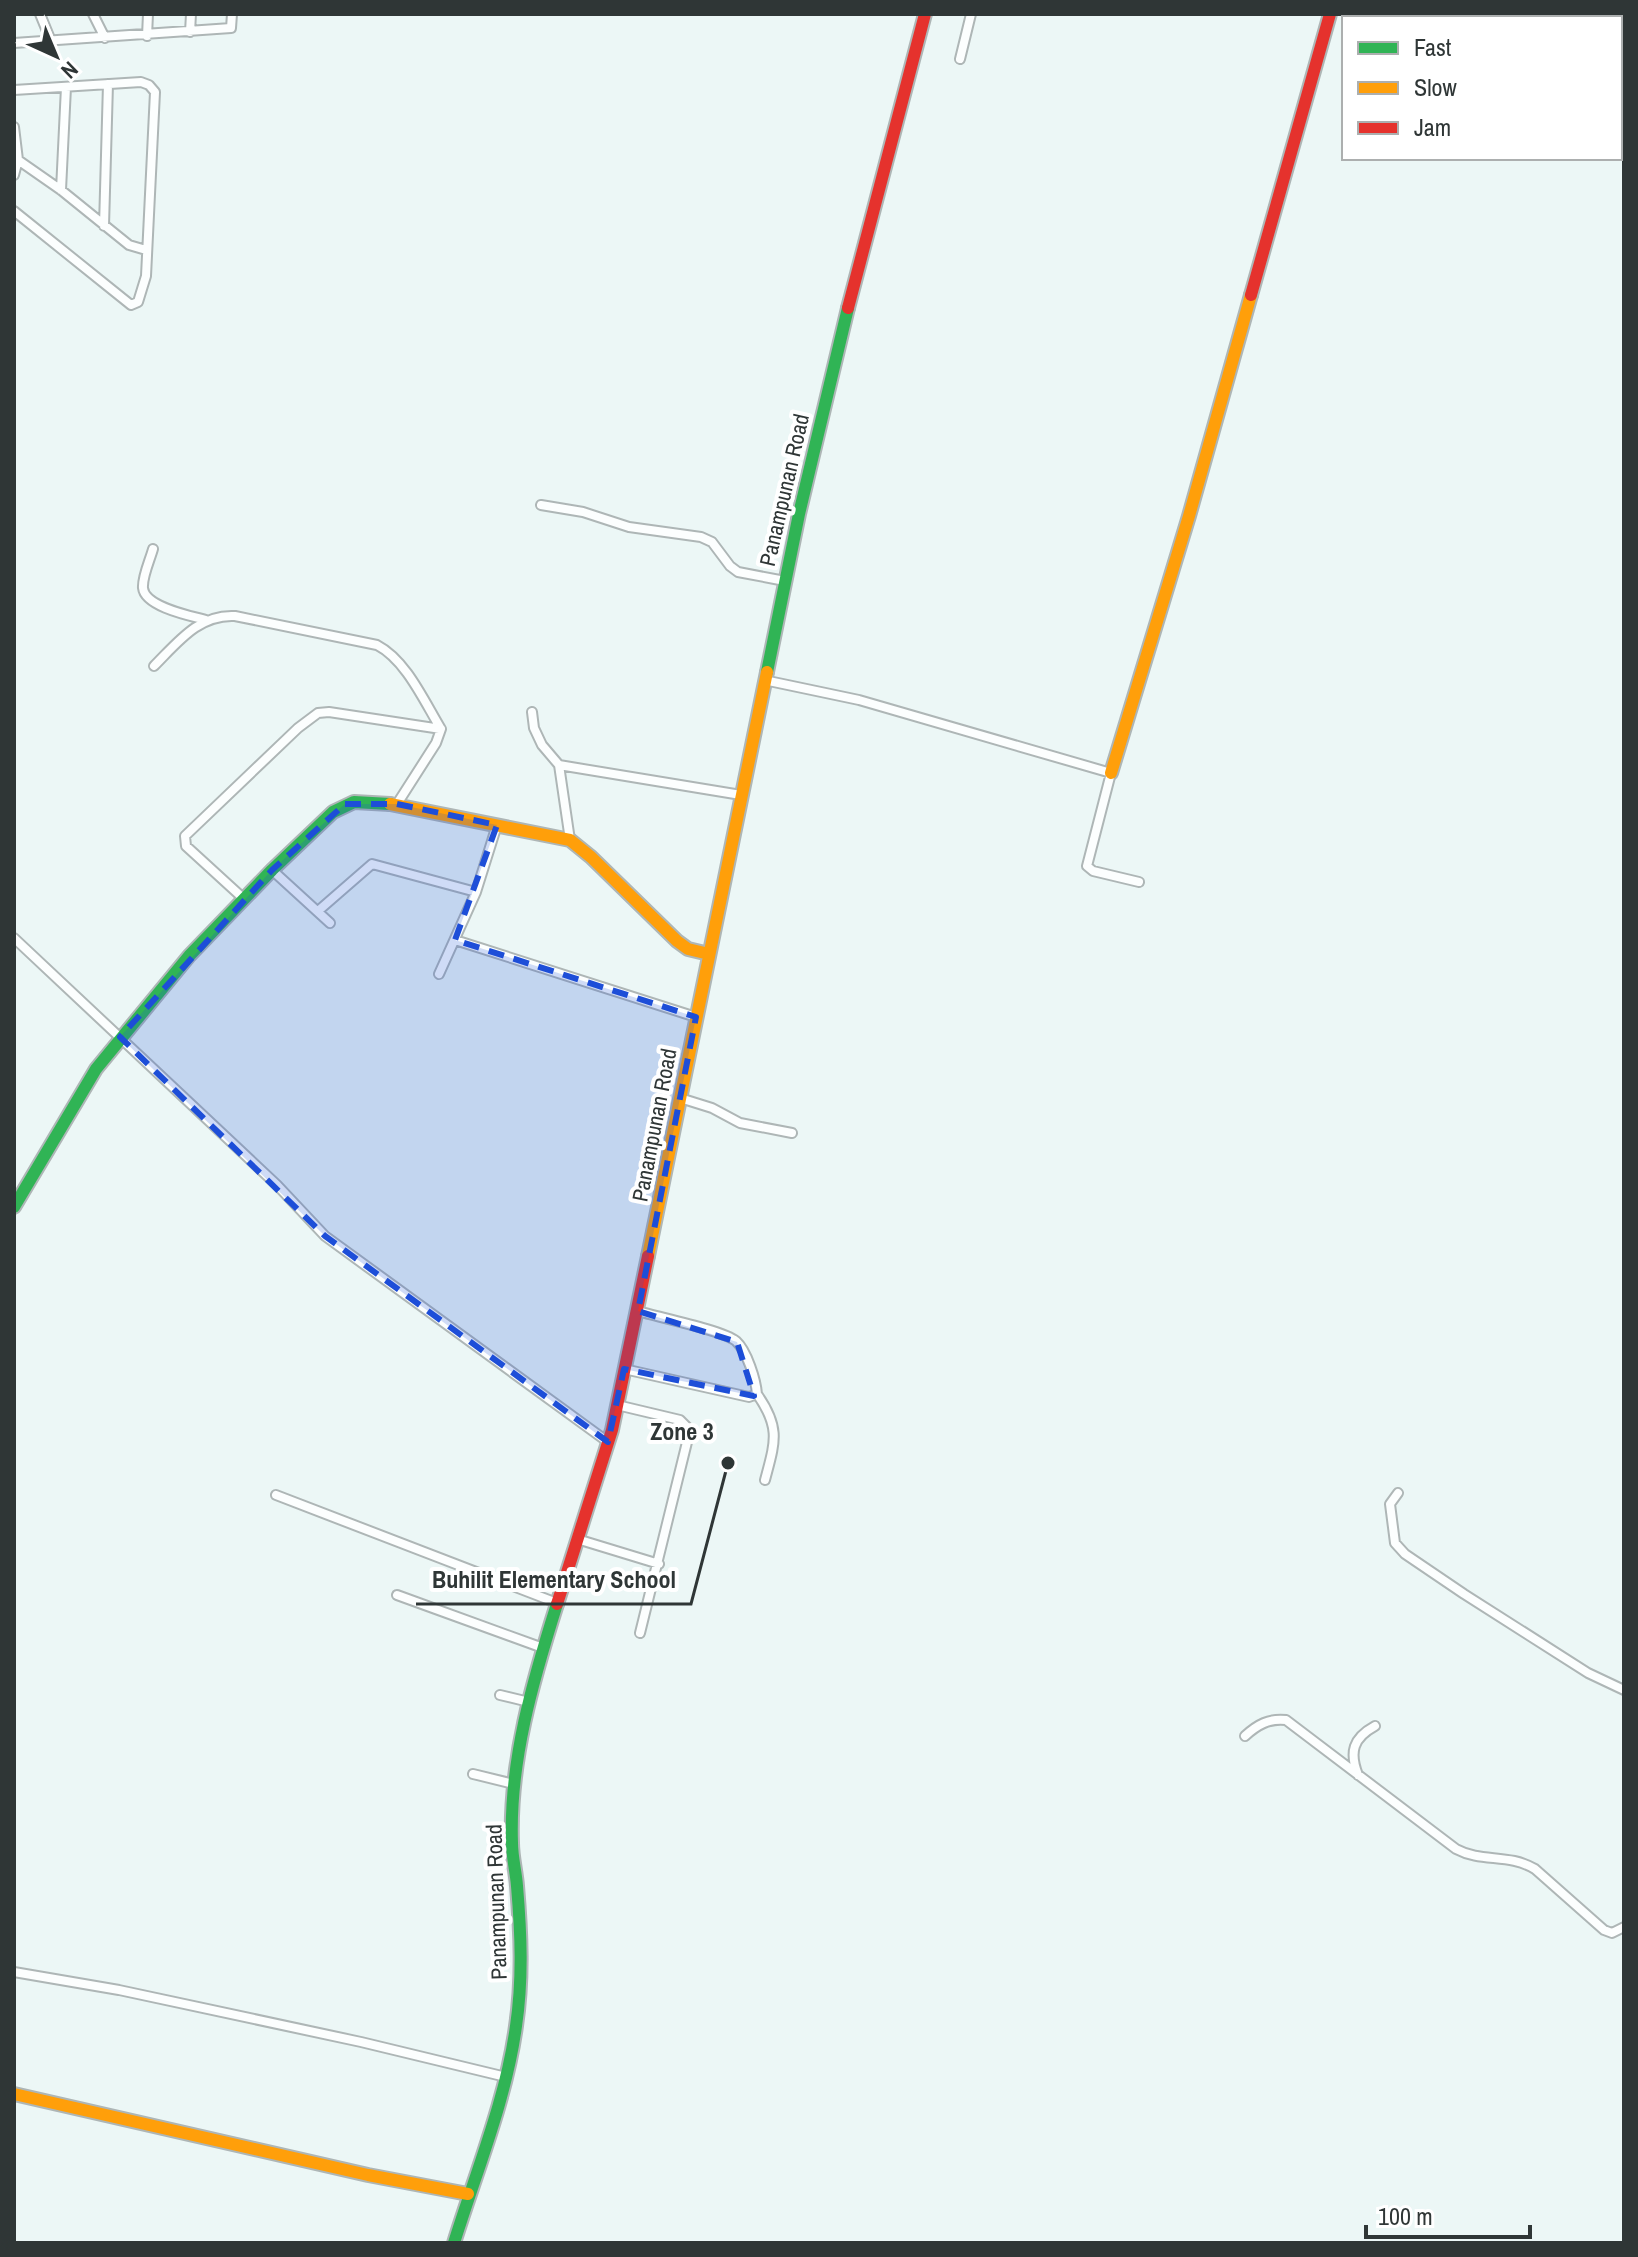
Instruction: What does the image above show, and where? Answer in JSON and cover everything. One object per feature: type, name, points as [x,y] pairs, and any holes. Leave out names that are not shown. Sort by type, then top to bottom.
[{"type":"street","points":[[40,14],[51,41]]},
{"type":"street","points":[[93,14],[105,38]]},
{"type":"street","points":[[147,36],[148,14]]},
{"type":"street","points":[[190,32],[191,14]]},
{"type":"street","points":[[14,43],[231,28],[232,14]]},
{"type":"street","name":"Panampunan Road","points":[[454,2243],[506,2077],[516,2026],[522,1958],[512,1844],[514,1784],[529,1702],[617,1405],[785,581],[838,347],[925,14]]},
{"type":"street","points":[[960,59],[971,14]]},
{"type":"street","points":[[1139,882],[1093,871],[1087,866],[1111,773],[1189,516],[1330,14]]},
{"type":"street","points":[[14,90],[141,82],[155,92],[146,276],[138,302],[131,305],[14,211]]},
{"type":"street","points":[[104,226],[108,84]]},
{"type":"street","points":[[61,190],[66,87]]},
{"type":"street","points":[[14,127],[18,160],[14,175]]},
{"type":"street","points":[[18,160],[129,245],[146,250]]},
{"type":"street","points":[[541,505],[583,512],[629,527],[701,537],[712,542],[738,572],[785,581]]},
{"type":"street","points":[[153,549],[143,587],[146,596],[166,608],[207,620]]},
{"type":"street","points":[[154,666],[187,632],[219,615],[377,645],[396,660],[441,729]]},
{"type":"street","points":[[764,680],[859,700],[1111,773]]},
{"type":"street","points":[[244,899],[186,846],[185,836],[298,728],[318,713],[329,712],[441,729]]},
{"type":"street","points":[[532,712],[534,728],[542,745],[559,765],[570,840]]},
{"type":"street","points":[[397,804],[436,743],[441,729]]},
{"type":"street","points":[[559,765],[741,795]]},
{"type":"street","points":[[14,1207],[96,1069],[120,1037],[189,956],[272,870],[345,804],[397,804],[570,840],[677,941],[698,953],[709,954]]},
{"type":"street","points":[[439,974],[476,892],[497,825]]},
{"type":"street","points":[[318,911],[372,864],[476,892]]},
{"type":"street","points":[[272,870],[330,923]]},
{"type":"street","points":[[14,938],[277,1185],[325,1236],[608,1442]]},
{"type":"street","points":[[455,940],[696,1017]]},
{"type":"street","points":[[680,1098],[712,1108],[740,1123],[792,1133]]},
{"type":"street","points":[[638,1311],[737,1342],[776,1438],[765,1480]]},
{"type":"street","points":[[624,1369],[749,1397],[757,1394]]},
{"type":"street","points":[[617,1405],[680,1420],[690,1430],[640,1633]]},
{"type":"street","points":[[1398,1493],[1390,1504],[1395,1543],[1405,1554],[1588,1673],[1624,1690]]},
{"type":"street","points":[[276,1495],[557,1603]]},
{"type":"street","points":[[577,1539],[659,1564]]},
{"type":"street","points":[[397,1595],[543,1648]]},
{"type":"street","points":[[500,1695],[529,1702]]},
{"type":"street","points":[[1245,1736],[1274,1718],[1286,1720],[1456,1849],[1477,1858],[1522,1861],[1604,1930],[1612,1933],[1624,1927]]},
{"type":"street","points":[[1359,1776],[1352,1760],[1353,1746],[1358,1738],[1375,1726]]},
{"type":"street","points":[[473,1774],[514,1784]]},
{"type":"street","points":[[14,1972],[165,2000],[506,2077]]},
{"type":"street","points":[[14,2094],[368,2175],[468,2194]]},
{"type":"highlighted area","points":[[345,804],[397,804],[497,825],[455,940],[696,1017],[638,1311],[737,1342],[754,1396],[624,1369],[608,1442],[325,1236],[120,1037],[272,870]]},
{"type":"traffic: fast","points":[[767,672],[799,514],[848,308]]},
{"type":"traffic: fast","points":[[14,1207],[96,1069],[189,956],[333,812],[354,802],[390,804]]},
{"type":"traffic: fast","points":[[454,2243],[498,2108],[516,2026],[521,1956],[512,1848],[514,1782],[531,1692],[557,1604]]},
{"type":"traffic: slow","points":[[1111,773],[1189,516],[1251,295]]},
{"type":"traffic: slow","points":[[648,1256],[767,672]]},
{"type":"traffic: slow","points":[[390,804],[570,840],[677,941],[688,949],[709,954]]},
{"type":"traffic: slow","points":[[14,2094],[368,2175],[468,2194]]},
{"type":"traffic: jam","points":[[848,308],[925,14]]},
{"type":"traffic: jam","points":[[1251,295],[1330,14]]},
{"type":"traffic: jam","points":[[557,1604],[612,1430],[648,1256]]},
{"type":"place","name":"Buhilit Elementary School","points":[[728,1463]]},
{"type":"district","name":"Zone 3","points":[[682,1432]]}]
